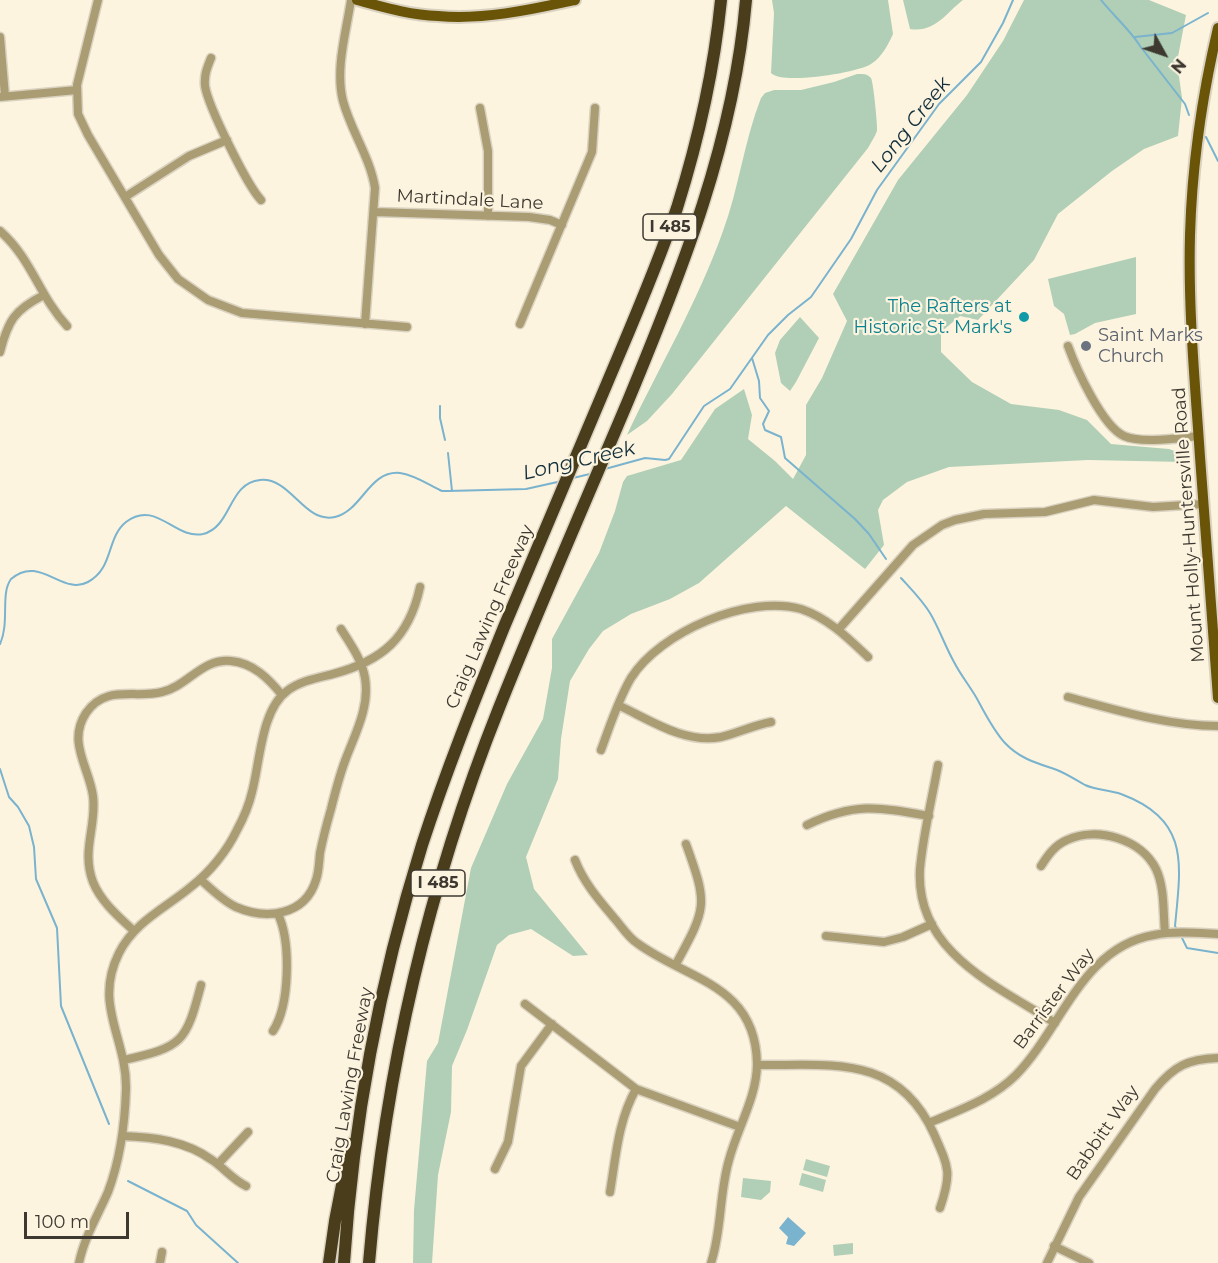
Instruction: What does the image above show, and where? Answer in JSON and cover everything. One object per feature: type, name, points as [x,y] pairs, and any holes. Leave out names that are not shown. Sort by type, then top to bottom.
[{"type":"highway","name":"Craig Lawing Freeway","points":[[344,1263],[351,1180],[363,1099],[386,979],[425,836],[468,717],[644,297],[676,210],[698,133],[721,0]]},
{"type":"highway","name":"I 485","points":[[369,1263],[376,1190],[398,1046],[417,962],[441,874],[473,776],[499,708],[662,320],[702,212],[730,109],[746,0]]},
{"type":"highway","points":[[329,1263],[347,1155],[363,1099]]},
{"type":"highway","points":[[376,1190],[377,1263]]},
{"type":"main road","points":[[357,0],[409,13],[465,17],[526,10],[575,0]]},
{"type":"main road","name":"Mount Holly-Huntersville Road","points":[[1218,28],[1197,141],[1190,235],[1191,327],[1218,695]]},
{"type":"street","points":[[98,0],[77,90],[78,114],[125,197],[171,270],[193,291],[227,308],[259,315],[407,327]]},
{"type":"street","points":[[351,0],[340,70],[340,88],[347,112],[372,170],[375,188],[365,324]]},
{"type":"street","points":[[0,37],[3,96],[77,90]]},
{"type":"street","points":[[211,58],[205,77],[207,97],[253,191],[261,200]]},
{"type":"street","points":[[480,108],[488,151],[488,216]]},
{"type":"street","points":[[520,324],[592,152],[595,108]]},
{"type":"street","points":[[125,197],[189,156],[227,140]]},
{"type":"street","name":"Martindale Lane","points":[[375,212],[539,218],[562,225]]},
{"type":"street","points":[[0,231],[24,257],[44,294],[67,326]]},
{"type":"street","points":[[0,352],[10,320],[24,306],[44,294]]},
{"type":"street","points":[[1068,346],[1076,369],[1087,389],[1110,425],[1124,436],[1140,439],[1170,439],[1198,436]]},
{"type":"street","points":[[838,630],[914,545],[927,534],[955,520],[984,514],[1046,512],[1094,500],[1153,507],[1204,504]]},
{"type":"street","points":[[79,1263],[84,1244],[108,1190],[122,1136],[126,1091],[124,1060],[111,1018],[109,986],[119,954],[134,931],[200,879],[225,850],[241,822],[252,791],[267,721],[282,695],[306,681],[361,666],[387,649],[398,638],[411,618],[420,587]]},
{"type":"street","points":[[601,750],[618,705],[632,677],[643,664],[669,640],[682,632],[734,611],[752,606],[784,605],[816,615],[838,630],[868,657]]},
{"type":"street","points":[[200,879],[235,906],[255,912],[278,914],[297,906],[305,899],[316,880],[338,783],[365,705],[366,689],[361,666],[341,628]]},
{"type":"street","points":[[134,931],[100,895],[89,865],[88,843],[93,797],[78,742],[79,728],[87,713],[96,703],[112,695],[155,693],[173,689],[206,666],[220,661],[233,661],[250,666],[273,684],[282,695]]},
{"type":"street","points":[[1068,697],[1141,716],[1204,726],[1218,726]]},
{"type":"street","points":[[618,705],[678,733],[697,738],[723,736],[771,722]]},
{"type":"street","points":[[938,765],[920,870],[923,896],[932,924],[942,941],[960,962],[1055,1023]]},
{"type":"street","points":[[807,825],[838,812],[862,807],[888,808],[929,816]]},
{"type":"street","points":[[1041,866],[1050,852],[1070,838],[1102,835],[1130,843],[1145,855],[1157,872],[1165,933]]},
{"type":"street","points":[[676,964],[698,924],[702,905],[701,888],[686,844]]},
{"type":"street","points":[[575,860],[589,888],[629,936],[715,985],[739,1009],[754,1042],[757,1065],[754,1084],[724,1177],[717,1237],[711,1263]]},
{"type":"street","points":[[273,1031],[281,1015],[286,975],[284,935],[278,914]]},
{"type":"street","points":[[826,936],[875,942],[892,941],[932,924]]},
{"type":"street","name":"Barrister Way","points":[[929,1123],[987,1097],[1008,1083],[1028,1062],[1087,978],[1108,955],[1139,938],[1165,933],[1218,934]]},
{"type":"street","points":[[124,1060],[162,1051],[182,1038],[190,1025],[201,985]]},
{"type":"street","points":[[525,1004],[636,1089],[740,1126]]},
{"type":"street","points":[[495,1169],[508,1142],[521,1066],[552,1024]]},
{"type":"street","name":"Babbitt Way","points":[[1047,1263],[1079,1197],[1165,1076],[1184,1063],[1218,1058]]},
{"type":"street","points":[[757,1065],[843,1066],[877,1074],[901,1088],[910,1096],[929,1123],[948,1170],[948,1182],[940,1208]]},
{"type":"street","points":[[610,1192],[620,1125],[636,1089]]},
{"type":"street","points":[[218,1164],[248,1132]]},
{"type":"street","points":[[122,1136],[179,1143],[195,1149],[218,1164],[231,1177],[246,1185]]},
{"type":"street","points":[[1054,1246],[1089,1263]]},
{"type":"street","points":[[160,1263],[162,1252]]},
{"type":"green space","points":[[772,0],[888,0],[893,34],[878,58],[863,67],[836,74],[804,78],[778,76],[771,73],[774,13]]},
{"type":"green space","points":[[903,0],[963,0],[933,25],[910,29]]},
{"type":"green space","points":[[1024,0],[1149,0],[1186,15],[1177,62],[1182,98],[1178,136],[1144,149],[1058,214],[1034,260],[978,320],[960,316],[941,332],[941,352],[972,382],[1011,404],[1059,410],[1087,420],[1111,444],[1169,449],[1186,455],[1185,462],[1088,460],[949,467],[907,482],[883,500],[878,510],[884,545],[865,569],[786,506],[699,583],[670,599],[631,614],[603,631],[570,681],[561,739],[558,779],[526,857],[534,889],[588,955],[573,956],[531,929],[509,935],[497,945],[452,1066],[451,1112],[438,1175],[432,1263],[413,1263],[414,1210],[427,1061],[438,1043],[471,868],[507,784],[543,719],[552,668],[552,639],[599,553],[623,482],[627,476],[681,460],[715,409],[744,389],[752,415],[748,439],[793,479],[806,455],[806,405],[822,378],[847,321],[833,294],[898,180],[967,95],[1003,41]]},
{"type":"green space","points":[[857,74],[869,76],[873,87],[877,131],[868,148],[672,394],[647,421],[627,435],[690,309],[713,257],[729,215],[750,131],[761,98],[765,93],[774,90],[801,90]]},
{"type":"green space","points":[[1136,257],[1136,314],[1095,323],[1070,335],[1064,314],[1054,306],[1048,279]]},
{"type":"green space","points":[[800,317],[819,338],[790,391],[781,383],[775,353],[780,340]]},
{"type":"green space","points":[[806,1159],[830,1166],[827,1177],[803,1170]]},
{"type":"green space","points":[[802,1173],[826,1180],[823,1192],[799,1185]]},
{"type":"green space","points":[[743,1178],[771,1181],[770,1192],[761,1200],[741,1197]]},
{"type":"green space","points":[[853,1243],[853,1254],[834,1256],[833,1245]]},
{"type":"water","points":[[788,1217],[806,1233],[794,1246],[786,1244],[788,1237],[779,1228]]},
{"type":"waterway","name":"Long Creek","points":[[605,469],[645,458],[669,459],[704,406],[730,389],[768,335],[811,297],[851,239],[877,190],[939,104],[981,62],[1013,0]]},
{"type":"waterway","points":[[1101,0],[1127,29],[1185,104],[1189,115]]},
{"type":"waterway","points":[[1135,37],[1172,33],[1208,13]]},
{"type":"waterway","points":[[1206,137],[1218,161]]},
{"type":"waterway","points":[[752,358],[759,381],[760,398],[769,411],[763,424],[765,430],[781,437],[785,458],[855,519],[869,534],[886,559]]},
{"type":"waterway","points":[[440,406],[445,440]]},
{"type":"waterway","points":[[448,453],[452,491]]},
{"type":"waterway","name":"Long Creek","points":[[0,644],[3,636],[6,592],[11,579],[32,571],[69,584],[78,585],[88,582],[102,569],[115,536],[126,522],[137,516],[147,515],[156,517],[183,531],[203,534],[220,523],[242,489],[260,480],[271,481],[280,486],[306,508],[324,517],[335,517],[344,513],[373,484],[389,474],[400,473],[411,476],[442,491],[526,489],[562,481]]},
{"type":"waterway","name":"Long Creek","points":[[573,478],[594,473]]},
{"type":"waterway","points":[[901,578],[930,613],[959,671],[1005,743],[1029,760],[1061,772],[1085,785],[1121,794],[1143,805],[1159,817],[1170,831],[1179,863],[1175,926],[1178,931]]},
{"type":"waterway","points":[[0,769],[9,797],[29,826],[34,847],[36,879],[57,928],[61,1006],[109,1124]]},
{"type":"waterway","points":[[1181,936],[1187,948],[1218,953]]},
{"type":"waterway","points":[[128,1181],[187,1211],[196,1225],[238,1263]]},
{"type":"place","name":"The Rafters at Historic St. Mark's","points":[[1024,317]]},
{"type":"place","name":"Saint Marks Church","points":[[1086,346]]}]
